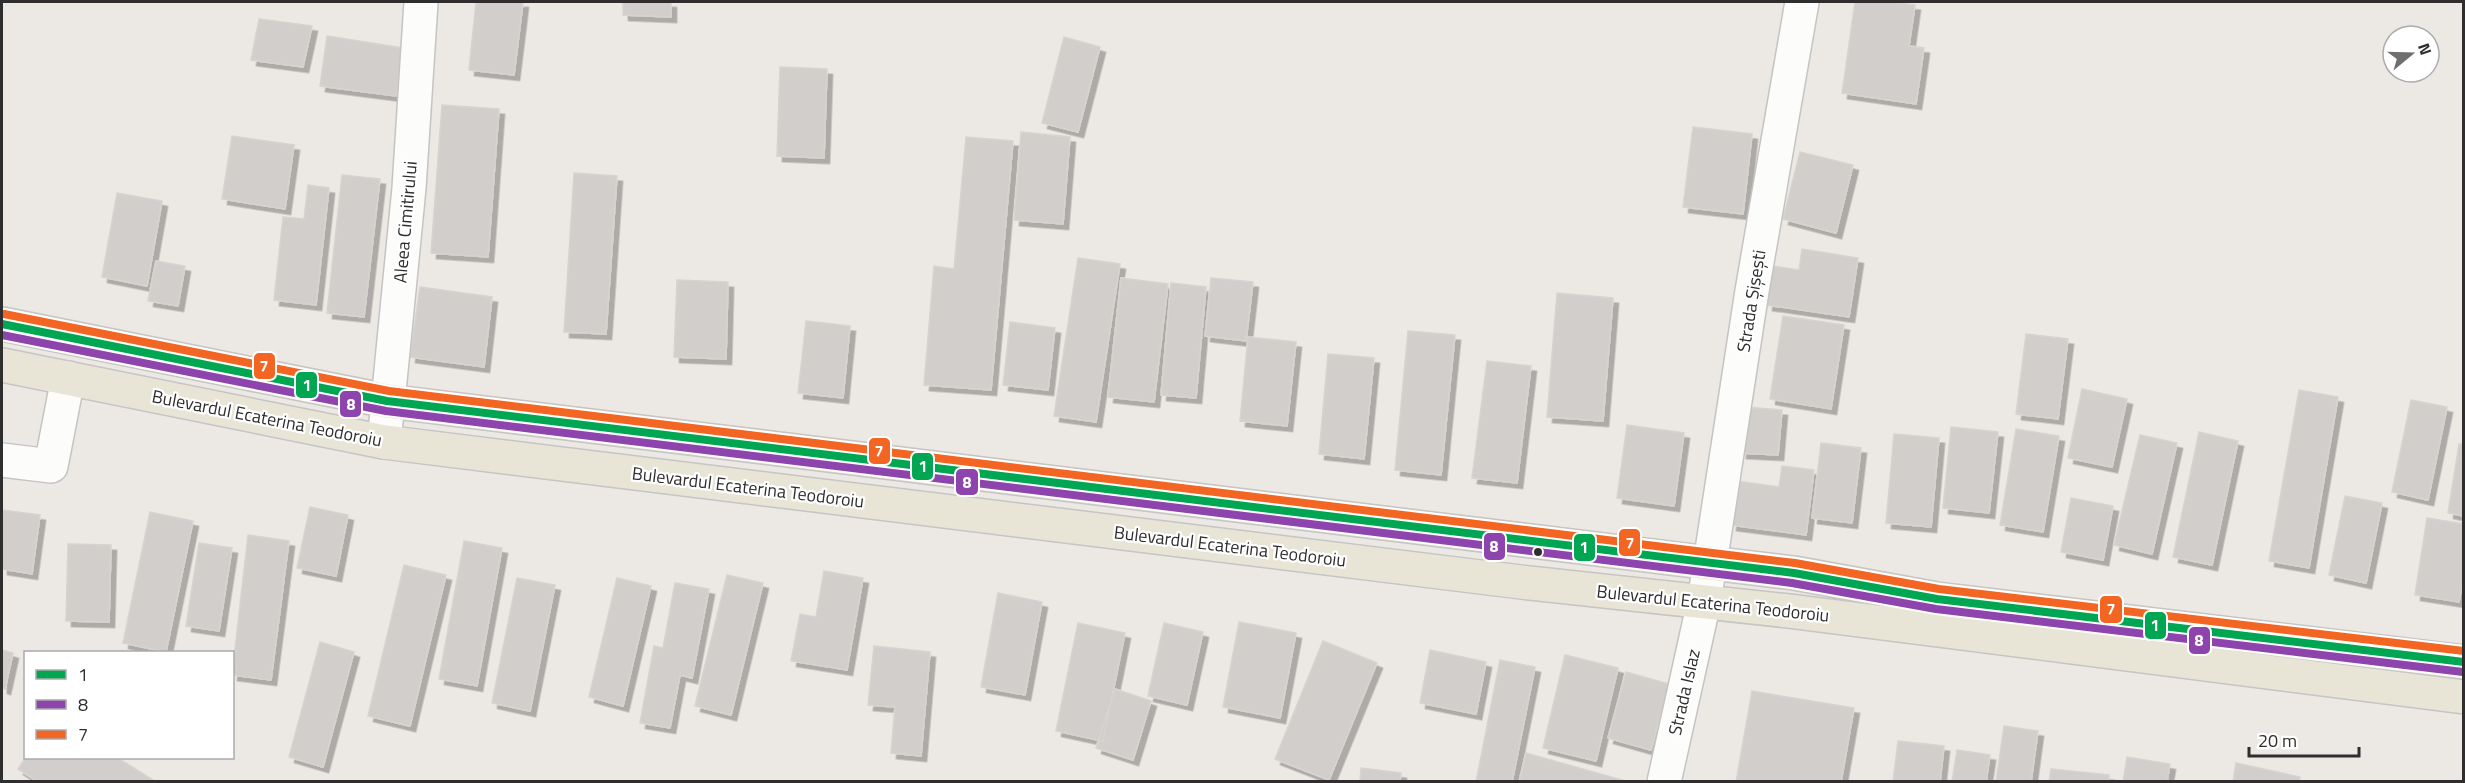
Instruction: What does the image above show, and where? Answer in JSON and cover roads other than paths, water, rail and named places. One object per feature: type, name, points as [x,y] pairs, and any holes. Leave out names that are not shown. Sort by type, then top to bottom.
[{"type":"main road","name":"Bulevardul Ecaterina Teodoroiu","points":[[2,324],[387,401],[1710,562],[1794,573],[1937,599],[2463,662]]},
{"type":"main road","name":"Bulevardul Ecaterina Teodoroiu","points":[[2,365],[384,442],[1521,582],[1704,602],[2463,697]]},
{"type":"street","name":"Aleea Cimitirului","points":[[384,442],[409,188],[421,2]]},
{"type":"street","name":"Strada Șișești","points":[[1704,602],[1752,291],[1802,2]]},
{"type":"street","points":[[2,460],[51,466],[68,378]]},
{"type":"street","name":"Strada Islaz","points":[[1664,782],[1704,602]]}]
